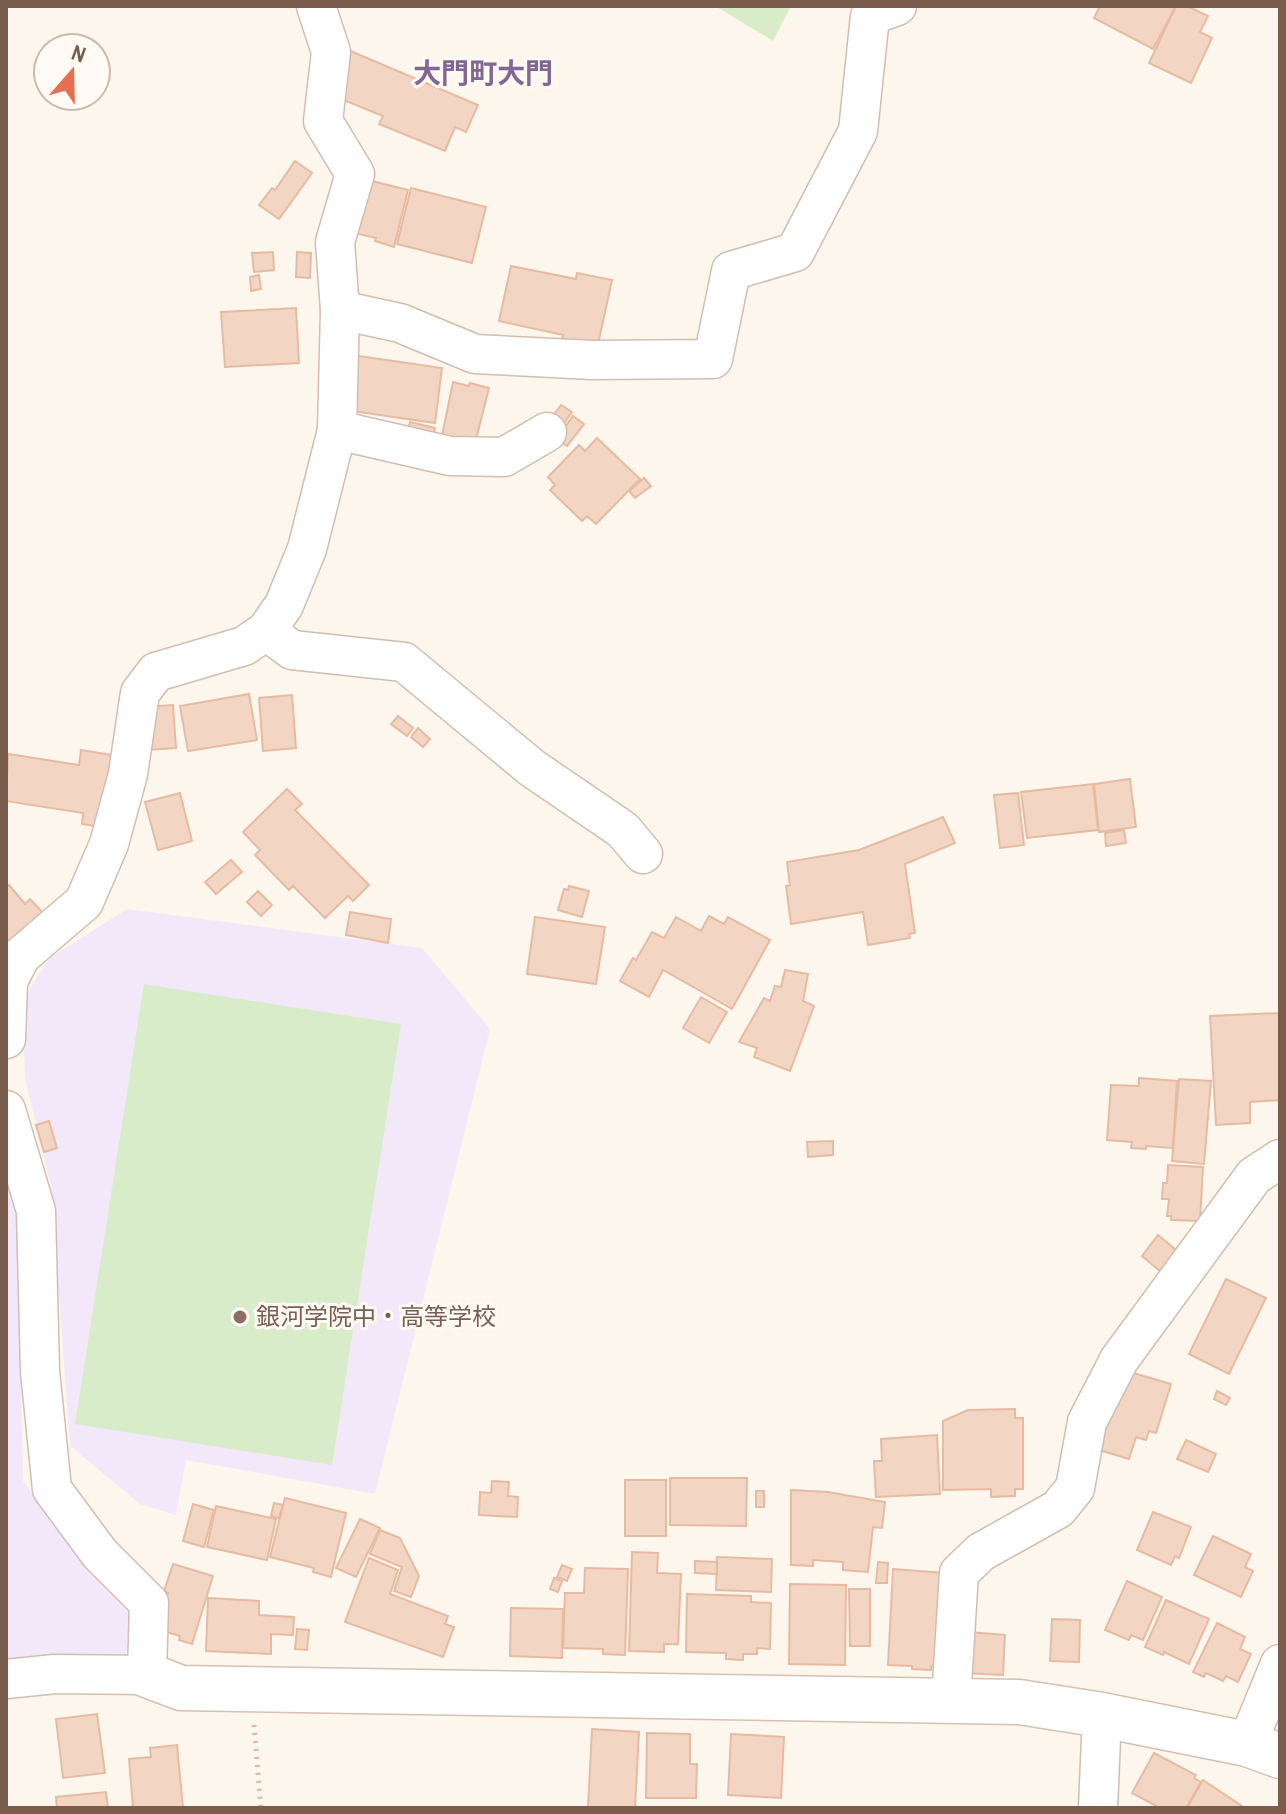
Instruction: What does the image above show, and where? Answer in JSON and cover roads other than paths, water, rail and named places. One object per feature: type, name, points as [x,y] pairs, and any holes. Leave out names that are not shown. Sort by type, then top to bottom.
[{"type":"street","points":[[6,1039],[8,981],[21,956],[84,902],[109,844],[128,774],[140,693],[156,672],[244,646],[266,631],[284,605],[307,549],[337,430],[340,310],[335,242],[355,174],[323,121],[331,52],[316,6]]},
{"type":"street","points":[[340,310],[400,323],[475,354],[592,360],[713,359],[731,271],[795,252],[858,131],[870,16],[897,6]]},
{"type":"street","points":[[337,430],[450,456],[504,457],[547,432]]},
{"type":"street","points":[[266,631],[292,650],[404,662],[532,768],[623,830],[643,854]]},
{"type":"street","points":[[6,1110],[36,1211],[40,1371],[52,1489],[100,1554],[149,1603],[147,1675]]},
{"type":"street","points":[[951,1700],[959,1573],[981,1552],[1058,1509],[1075,1488],[1087,1422],[1119,1360],[1254,1176],[1280,1159]]},
{"type":"street","points":[[6,1679],[55,1674],[147,1675],[181,1688],[1019,1702],[1102,1715],[1263,1750],[1280,1664]]},
{"type":"street","points":[[1098,1808],[1102,1715]]},
{"type":"place","name":"銀河学院中・高等学校","points":[[240,1317]]},
{"type":"district","name":"大門町大門","points":[[483,73]]}]
